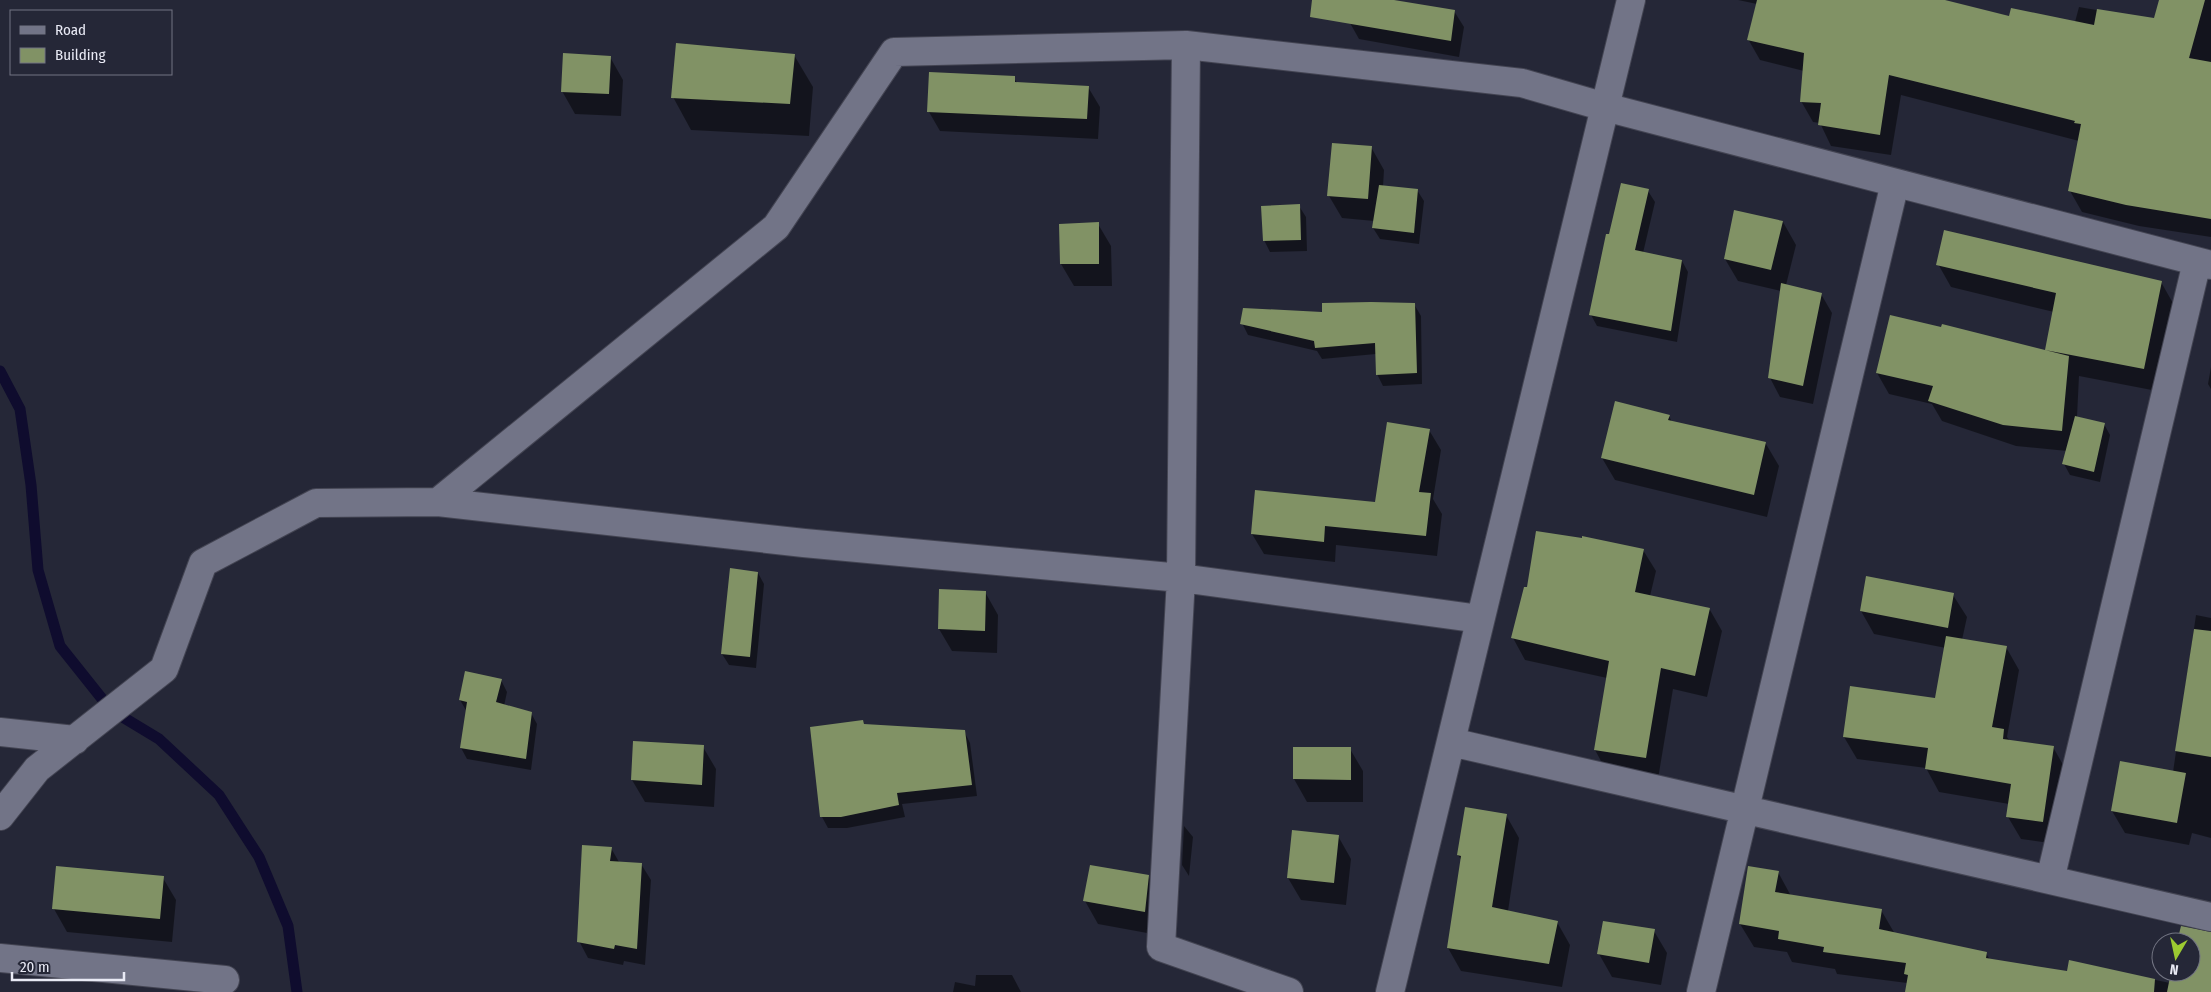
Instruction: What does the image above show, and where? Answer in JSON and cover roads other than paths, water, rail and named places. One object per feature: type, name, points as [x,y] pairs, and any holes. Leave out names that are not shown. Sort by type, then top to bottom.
[{"type":"street","points":[[1390,992],[1631,0]]},
{"type":"street","points":[[1186,46],[1181,578],[1161,947],[1289,992]]},
{"type":"street","points":[[438,502],[776,228],[894,52],[1186,46],[1522,83],[1605,107],[2204,264],[2050,880]]},
{"type":"street","points":[[1701,992],[1894,183]]},
{"type":"street","points":[[0,816],[37,769],[164,669],[203,563],[316,503],[438,502],[804,543],[1181,578],[1480,620]]},
{"type":"street","points":[[0,732],[75,740]]},
{"type":"street","points":[[1451,742],[2211,917]]},
{"type":"street","points":[[0,958],[226,980]]},
{"type":"waterway","points":[[0,371],[20,409],[31,485],[38,570],[60,646],[111,710],[159,739],[219,795],[259,857],[288,926],[297,992]]}]
